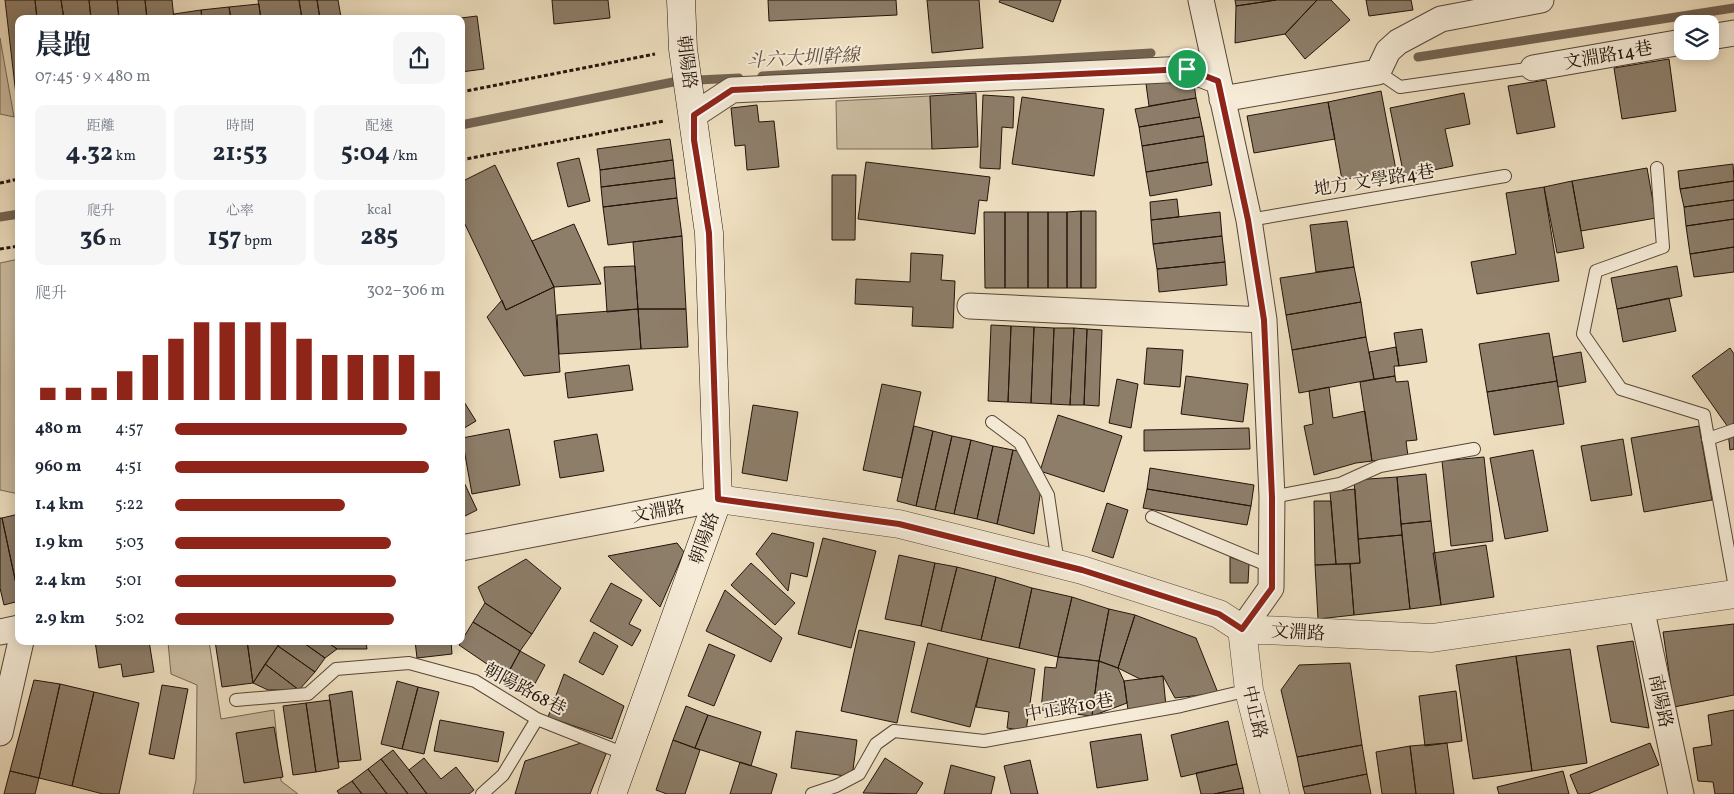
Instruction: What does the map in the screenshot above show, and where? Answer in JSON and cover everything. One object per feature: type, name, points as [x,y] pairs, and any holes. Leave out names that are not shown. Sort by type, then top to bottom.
[{"type":"street","name":"朝陽路","points":[[617,793],[625,754],[718,499],[709,233],[694,140],[694,115],[683,49],[682,0]]},
{"type":"street","points":[[1201,0],[1248,220],[1264,320],[1272,497],[1272,588],[1242,629]]},
{"type":"street","points":[[694,115],[732,90],[1187,69],[1220,90],[1378,72],[1388,51],[1398,42],[1441,18],[1541,0]]},
{"type":"street","points":[[1719,36],[1734,33]]},
{"type":"street","name":"文淵路14巷","points":[[1533,68],[1674,43]]},
{"type":"street","points":[[970,306],[1264,320]]},
{"type":"street","name":"文淵路","points":[[465,547],[718,499],[899,524],[1058,564],[1219,614],[1242,629],[1432,638],[1734,594]]},
{"type":"street","name":"南陽路","points":[[1642,607],[1680,794]]},
{"type":"street","points":[[0,632],[15,629]]},
{"type":"street","name":"中正路","points":[[1242,629],[1249,690],[1275,794]]},
{"type":"street","points":[[0,733],[20,645]]},
{"type":"lane","points":[[1378,72],[1400,87],[1533,68]]},
{"type":"lane","points":[[1657,168],[1663,247],[1596,271],[1583,334],[1621,389],[1704,415],[1734,582]]},
{"type":"lane","name":"地方 文學路4巷","points":[[1248,220],[1505,176]]},
{"type":"lane","points":[[992,422],[1020,443],[1048,495],[1058,564]]},
{"type":"lane","points":[[1708,439],[1734,430]]},
{"type":"lane","points":[[1272,497],[1340,484],[1380,466],[1474,449]]},
{"type":"lane","points":[[1152,517],[1272,567]]},
{"type":"lane","name":"朝陽路68巷","points":[[236,700],[308,694],[336,669],[409,662],[475,681],[537,719],[625,754]]},
{"type":"lane","name":"中正路10巷","points":[[812,794],[836,786],[859,774],[876,744],[894,731],[984,741],[1182,706],[1249,690]]},
{"type":"lane","points":[[482,794],[503,775],[537,719]]},
{"type":"path","points":[[465,91],[683,49]]},
{"type":"path","points":[[465,159],[694,115]]},
{"type":"path","points":[[0,183],[15,180]]},
{"type":"path","points":[[0,250],[15,247]]},
{"type":"shaded area","points":[[0,38],[14,117],[0,114]]},
{"type":"shaded area","points":[[930,96],[932,149],[837,149],[836,101]]},
{"type":"shaded area","points":[[15,260],[15,493],[0,490],[0,263]]},
{"type":"shaded area","points":[[168,645],[210,645],[221,719],[274,710],[281,781],[298,794],[193,794],[196,780],[197,685],[171,674]]},
{"type":"building","points":[[5,0],[35,0],[37,15],[15,15],[15,86]]},
{"type":"building","points":[[35,0],[61,0],[63,15],[37,15]]},
{"type":"building","points":[[61,0],[89,0],[91,15],[63,15]]},
{"type":"building","points":[[89,0],[117,0],[119,15],[91,15]]},
{"type":"building","points":[[117,0],[145,0],[147,15],[119,15]]},
{"type":"building","points":[[145,0],[172,0],[174,15],[147,15]]},
{"type":"building","points":[[258,0],[299,0],[301,15],[260,15]]},
{"type":"building","points":[[299,0],[317,0],[319,15],[301,15]]},
{"type":"building","points":[[317,0],[338,0],[341,15],[319,15]]},
{"type":"building","points":[[552,0],[608,0],[610,18],[554,24]]},
{"type":"building","points":[[768,0],[896,0],[897,15],[769,21]]},
{"type":"building","points":[[927,0],[979,0],[983,48],[932,53]]},
{"type":"building","points":[[1000,0],[1061,0],[1053,22],[999,2]]},
{"type":"building","points":[[1235,0],[1276,0],[1236,6]]},
{"type":"building","points":[[1276,0],[1317,0],[1285,34],[1235,43],[1236,6]]},
{"type":"building","points":[[1317,0],[1331,0],[1350,20],[1305,59],[1285,34]]},
{"type":"building","points":[[1366,0],[1411,0],[1413,10],[1369,16]]},
{"type":"building","points":[[259,4],[260,15],[230,15],[229,7]]},
{"type":"building","points":[[229,7],[230,15],[202,15],[201,10]]},
{"type":"building","points":[[201,10],[202,15],[174,15]]},
{"type":"building","points":[[477,16],[484,69],[465,71],[465,18]]},
{"type":"building","points":[[1669,59],[1676,111],[1622,119],[1614,68]]},
{"type":"building","points":[[1193,77],[1196,98],[1149,106],[1146,84]]},
{"type":"building","points":[[1546,80],[1555,127],[1517,134],[1508,86]]},
{"type":"building","points":[[1381,91],[1396,170],[1342,180],[1328,102]]},
{"type":"building","points":[[976,93],[978,147],[932,149],[930,96]]},
{"type":"building","points":[[1464,93],[1470,124],[1445,129],[1453,166],[1404,176],[1390,108]]},
{"type":"building","points":[[983,95],[1014,97],[1013,128],[1002,127],[1000,169],[980,168]]},
{"type":"building","points":[[1022,97],[1104,109],[1094,176],[1012,164]]},
{"type":"building","points":[[1196,98],[1200,117],[1139,127],[1135,109]]},
{"type":"building","points":[[1328,102],[1335,139],[1254,153],[1247,116]]},
{"type":"building","points":[[757,105],[759,122],[774,121],[779,167],[747,170],[745,145],[735,146],[731,108]]},
{"type":"building","points":[[1200,117],[1204,136],[1142,146],[1139,127]]},
{"type":"building","points":[[1204,136],[1208,162],[1146,172],[1142,146]]},
{"type":"building","points":[[670,139],[673,160],[600,170],[597,149]]},
{"type":"building","points":[[579,158],[590,201],[568,207],[557,163]]},
{"type":"building","points":[[673,160],[675,178],[601,187],[600,170]]},
{"type":"building","points":[[866,162],[990,177],[987,201],[979,200],[975,234],[858,219]]},
{"type":"building","points":[[1208,162],[1212,185],[1150,196],[1146,172]]},
{"type":"building","points":[[1733,164],[1734,181],[1680,189],[1678,171]]},
{"type":"building","points":[[495,165],[554,287],[506,310],[465,224],[465,180]]},
{"type":"building","points":[[1647,168],[1656,218],[1581,231],[1572,181]]},
{"type":"building","points":[[832,175],[856,175],[855,240],[832,240]]},
{"type":"building","points":[[675,178],[677,198],[603,207],[601,187]]},
{"type":"building","points":[[1572,181],[1584,248],[1557,253],[1544,187]]},
{"type":"building","points":[[1734,181],[1734,200],[1684,207],[1680,189]]},
{"type":"building","points":[[1544,187],[1559,281],[1477,294],[1471,262],[1516,254],[1506,193]]},
{"type":"building","points":[[677,198],[682,236],[608,245],[603,207]]},
{"type":"building","points":[[1177,199],[1179,217],[1151,220],[1150,202]]},
{"type":"building","points":[[1734,200],[1734,219],[1686,226],[1684,207]]},
{"type":"building","points":[[1081,211],[1081,288],[1067,288],[1067,212]]},
{"type":"building","points":[[1081,211],[1096,211],[1096,288],[1081,288]]},
{"type":"building","points":[[984,212],[1005,212],[1005,288],[985,288]]},
{"type":"building","points":[[1005,212],[1028,212],[1028,288],[1005,288]]},
{"type":"building","points":[[1028,212],[1048,212],[1048,288],[1028,288]]},
{"type":"building","points":[[1048,212],[1067,212],[1067,288],[1048,288]]},
{"type":"building","points":[[1220,212],[1222,236],[1153,244],[1151,220]]},
{"type":"building","points":[[1734,219],[1734,247],[1690,254],[1686,226]]},
{"type":"building","points":[[1347,221],[1354,267],[1316,272],[1310,225]]},
{"type":"building","points":[[574,224],[601,284],[554,287],[532,241]]},
{"type":"building","points":[[682,236],[686,309],[638,309],[633,242]]},
{"type":"building","points":[[1222,236],[1225,262],[1157,269],[1153,244]]},
{"type":"building","points":[[1734,247],[1734,272],[1694,277],[1690,254]]},
{"type":"building","points":[[911,253],[943,255],[941,280],[955,281],[953,328],[912,326],[913,307],[855,304],[856,279],[910,282]]},
{"type":"building","points":[[1225,262],[1227,285],[1159,292],[1157,269]]},
{"type":"building","points":[[635,266],[638,309],[607,312],[604,267]]},
{"type":"building","points":[[1677,266],[1682,296],[1617,309],[1611,278]]},
{"type":"building","points":[[1354,267],[1361,302],[1286,315],[1280,278]]},
{"type":"building","points":[[554,287],[560,372],[524,376],[487,317],[502,300],[506,310]]},
{"type":"building","points":[[1669,298],[1676,331],[1623,342],[1617,309]]},
{"type":"building","points":[[1361,302],[1366,337],[1292,350],[1286,315]]},
{"type":"building","points":[[638,309],[641,349],[559,354],[557,315]]},
{"type":"building","points":[[638,309],[686,309],[688,347],[641,349]]},
{"type":"building","points":[[991,325],[1011,326],[1008,402],[988,401]]},
{"type":"building","points":[[1011,326],[1034,327],[1031,403],[1008,402]]},
{"type":"building","points":[[1034,327],[1054,328],[1051,404],[1031,403]]},
{"type":"building","points":[[1054,328],[1074,328],[1070,405],[1051,404]]},
{"type":"building","points":[[1074,328],[1087,329],[1084,405],[1070,405]]},
{"type":"building","points":[[1087,329],[1102,330],[1099,406],[1084,405]]},
{"type":"building","points":[[1422,329],[1427,362],[1399,366],[1394,333]]},
{"type":"building","points":[[1549,333],[1557,381],[1487,392],[1479,344]]},
{"type":"building","points":[[1366,337],[1374,379],[1299,393],[1292,350]]},
{"type":"building","points":[[1396,347],[1399,366],[1394,366],[1395,376],[1374,379],[1369,352]]},
{"type":"building","points":[[1147,348],[1183,350],[1180,387],[1144,384]]},
{"type":"building","points":[[1730,348],[1734,354],[1734,423],[1728,427],[1692,376]]},
{"type":"building","points":[[1581,352],[1586,382],[1558,387],[1553,357]]},
{"type":"building","points":[[629,365],[633,390],[568,398],[565,373]]},
{"type":"building","points":[[1186,376],[1248,384],[1243,422],[1181,414]]},
{"type":"building","points":[[1395,376],[1396,382],[1408,381],[1417,440],[1406,441],[1408,456],[1372,461],[1360,382]]},
{"type":"building","points":[[1117,379],[1138,384],[1131,428],[1109,423]]},
{"type":"building","points":[[1557,381],[1564,424],[1494,435],[1487,392]]},
{"type":"building","points":[[882,384],[921,392],[902,478],[863,470]]},
{"type":"building","points":[[1329,387],[1333,418],[1365,411],[1372,461],[1356,463],[1314,475],[1304,426],[1313,424],[1309,391]]},
{"type":"building","points":[[465,403],[476,421],[465,428]]},
{"type":"building","points":[[753,405],[798,412],[787,481],[742,473]]},
{"type":"building","points":[[1058,415],[1122,436],[1104,492],[1040,471]]},
{"type":"building","points":[[914,426],[933,431],[916,506],[897,501]]},
{"type":"building","points":[[1699,426],[1712,500],[1644,512],[1631,438]]},
{"type":"building","points":[[1249,428],[1250,449],[1144,451],[1144,430]]},
{"type":"building","points":[[509,429],[520,485],[472,494],[465,455],[465,437]]},
{"type":"building","points":[[933,431],[952,436],[935,510],[916,506]]},
{"type":"building","points":[[1734,431],[1734,449],[1730,450],[1728,432]]},
{"type":"building","points":[[597,434],[604,471],[560,478],[554,441]]},
{"type":"building","points":[[952,436],[971,440],[954,514],[935,510]]},
{"type":"building","points":[[1623,439],[1632,495],[1591,501],[1581,446]]},
{"type":"building","points":[[971,440],[993,446],[977,519],[954,514]]},
{"type":"building","points":[[993,446],[1013,450],[997,524],[977,519]]},
{"type":"building","points":[[1013,450],[1018,451],[1041,489],[1034,534],[997,524]]},
{"type":"building","points":[[1533,450],[1548,531],[1505,539],[1490,458]]},
{"type":"building","points":[[1484,457],[1493,541],[1451,546],[1442,461]]},
{"type":"building","points":[[1150,468],[1254,485],[1251,506],[1147,489]]},
{"type":"building","points":[[1426,474],[1431,521],[1401,524],[1397,477]]},
{"type":"building","points":[[1397,477],[1402,535],[1358,539],[1354,480]]},
{"type":"building","points":[[465,484],[477,510],[465,516]]},
{"type":"building","points":[[1147,489],[1251,506],[1247,525],[1143,508]]},
{"type":"building","points":[[1355,489],[1360,563],[1336,564],[1330,492]]},
{"type":"building","points":[[1314,501],[1331,501],[1336,564],[1315,565]]},
{"type":"building","points":[[1107,503],[1128,510],[1113,558],[1092,551]]},
{"type":"building","points":[[15,515],[15,579],[2,518]]},
{"type":"building","points":[[0,518],[2,518],[15,579],[15,602],[4,605],[0,588]]},
{"type":"building","points":[[1431,521],[1441,605],[1410,609],[1401,524]]},
{"type":"building","points":[[772,533],[814,543],[807,577],[791,573],[788,591],[756,554]]},
{"type":"building","points":[[1402,535],[1410,609],[1354,615],[1350,564],[1360,563],[1358,539]]},
{"type":"building","points":[[823,538],[876,551],[851,648],[798,634]]},
{"type":"building","points":[[677,543],[684,552],[660,607],[608,556]]},
{"type":"building","points":[[1486,545],[1494,597],[1441,605],[1433,553]]},
{"type":"building","points":[[899,555],[935,563],[921,626],[885,619]]},
{"type":"building","points":[[1230,557],[1249,564],[1248,583],[1230,583]]},
{"type":"building","points":[[526,559],[561,588],[532,634],[485,603],[478,587]]},
{"type":"building","points":[[751,563],[795,603],[775,625],[731,585]]},
{"type":"building","points":[[935,563],[957,567],[941,631],[921,626]]},
{"type":"building","points":[[1350,564],[1354,615],[1318,619],[1315,565]]},
{"type":"building","points":[[957,567],[996,577],[981,640],[941,631]]},
{"type":"building","points":[[996,577],[1032,588],[1019,648],[981,640]]},
{"type":"building","points":[[611,583],[642,600],[629,624],[641,630],[632,646],[590,621]]},
{"type":"building","points":[[1032,588],[1072,597],[1058,657],[1019,648]]},
{"type":"building","points":[[725,590],[782,638],[771,662],[706,631]]},
{"type":"building","points":[[1072,597],[1109,609],[1099,661],[1058,657]]},
{"type":"building","points":[[485,603],[532,634],[520,651],[473,622]]},
{"type":"building","points":[[1109,609],[1135,615],[1118,668],[1099,661]]},
{"type":"building","points":[[1135,615],[1196,638],[1218,693],[1175,698],[1163,676],[1140,679],[1118,668]]},
{"type":"building","points":[[473,622],[520,651],[506,677],[459,645],[465,645],[465,635]]},
{"type":"building","points":[[1734,624],[1734,695],[1674,707],[1663,632]]},
{"type":"building","points":[[859,630],[915,642],[897,723],[841,711]]},
{"type":"building","points":[[594,632],[618,646],[603,675],[579,662]]},
{"type":"building","points":[[1633,641],[1649,728],[1611,722],[1597,646]]},
{"type":"building","points":[[928,643],[988,658],[970,727],[911,712]]},
{"type":"building","points":[[709,644],[735,655],[714,706],[688,696]]},
{"type":"building","points":[[96,645],[150,645],[154,672],[123,677],[121,664],[99,668]]},
{"type":"building","points":[[216,645],[248,645],[253,683],[222,687]]},
{"type":"building","points":[[248,645],[278,645],[253,683]]},
{"type":"building","points":[[307,645],[325,658],[315,672],[278,646]]},
{"type":"building","points":[[307,645],[332,645],[337,649],[325,658]]},
{"type":"building","points":[[332,645],[366,645],[367,649],[337,649]]},
{"type":"building","points":[[415,645],[451,645],[452,654],[417,658]]},
{"type":"building","points":[[278,646],[315,672],[299,690],[265,664]]},
{"type":"building","points":[[1570,649],[1587,763],[1532,771],[1516,656]]},
{"type":"building","points":[[520,651],[545,665],[531,691],[506,677]]},
{"type":"building","points":[[1516,656],[1532,771],[1473,779],[1456,665]]},
{"type":"building","points":[[1058,657],[1099,661],[1092,716],[1041,710],[1045,667],[1056,668]]},
{"type":"building","points":[[988,658],[1035,669],[1026,731],[1007,728],[1009,712],[976,707]]},
{"type":"building","points":[[1099,661],[1118,668],[1124,681],[1127,703],[1092,716]]},
{"type":"building","points":[[1350,663],[1362,745],[1297,757],[1281,690],[1299,665]]},
{"type":"building","points":[[265,664],[299,690],[268,690],[253,683]]},
{"type":"building","points":[[564,674],[624,706],[612,739],[548,717]]},
{"type":"building","points":[[1163,676],[1166,706],[1128,710],[1124,681]]},
{"type":"building","points":[[34,680],[60,684],[39,778],[10,771]]},
{"type":"building","points":[[397,681],[418,687],[402,749],[381,744]]},
{"type":"building","points":[[60,684],[94,692],[72,786],[39,778]]},
{"type":"building","points":[[162,685],[188,689],[174,759],[149,754]]},
{"type":"building","points":[[418,687],[439,692],[424,754],[402,749]]},
{"type":"building","points":[[352,691],[361,760],[338,762],[329,695]]},
{"type":"building","points":[[1456,691],[1462,741],[1425,746],[1419,696]]},
{"type":"building","points":[[94,692],[139,703],[119,794],[103,794],[72,786]]},
{"type":"building","points":[[330,700],[339,768],[316,772],[306,703]]},
{"type":"building","points":[[306,703],[316,772],[293,775],[283,706]]},
{"type":"building","points":[[686,706],[708,715],[695,748],[673,740]]},
{"type":"building","points":[[1734,710],[1734,794],[1715,794],[1713,782],[1698,781],[1693,748],[1712,745],[1708,715]]},
{"type":"building","points":[[708,715],[761,732],[751,766],[695,748]]},
{"type":"building","points":[[440,720],[504,732],[498,762],[434,751]]},
{"type":"building","points":[[1228,721],[1237,764],[1181,777],[1171,735]]},
{"type":"building","points":[[274,727],[283,777],[244,783],[236,733]]},
{"type":"building","points":[[796,731],[857,740],[852,777],[791,768]]},
{"type":"building","points":[[1141,734],[1148,780],[1097,788],[1090,742]]},
{"type":"building","points":[[673,740],[700,750],[685,794],[667,794],[656,790]]},
{"type":"building","points":[[584,742],[606,754],[590,794],[515,794],[525,761]]},
{"type":"building","points":[[1447,743],[1454,794],[1416,794],[1410,746]]},
{"type":"building","points":[[1650,743],[1659,765],[1588,794],[1578,794],[1570,775]]},
{"type":"building","points":[[1362,745],[1367,774],[1303,787],[1297,757]]},
{"type":"building","points":[[1410,746],[1416,794],[1382,794],[1376,752]]},
{"type":"building","points":[[393,750],[427,794],[408,794],[381,759]]},
{"type":"building","points":[[424,758],[441,779],[456,767],[474,790],[469,794],[427,794],[409,770]]},
{"type":"building","points":[[885,758],[923,783],[916,794],[863,793]]},
{"type":"building","points":[[381,759],[408,794],[387,794],[368,769]]},
{"type":"building","points":[[1030,760],[1038,794],[1011,794],[1004,766]]},
{"type":"building","points":[[740,762],[777,774],[771,794],[730,794]]},
{"type":"building","points":[[1237,764],[1243,788],[1214,794],[1201,794],[1196,773]]},
{"type":"building","points":[[951,765],[995,777],[991,794],[944,794]]},
{"type":"building","points":[[368,769],[387,794],[362,794],[352,781]]},
{"type":"building","points":[[10,771],[39,778],[35,794],[4,794]]},
{"type":"building","points":[[1563,771],[1569,794],[1499,794],[1497,787]]},
{"type":"building","points":[[1367,774],[1371,794],[1305,794],[1303,787]]},
{"type":"building","points":[[352,781],[362,794],[339,794],[337,791]]},
{"type":"building","points":[[1243,788],[1244,794],[1214,794]]},
{"type":"waterway","name":"斗六大圳幹線","points":[[1418,57],[1734,8]]},
{"type":"waterway","name":"斗六大圳幹線","points":[[762,76],[1151,53]]},
{"type":"waterway","name":"斗六大圳幹線","points":[[465,124],[678,81],[739,78]]},
{"type":"waterway","name":"斗六大圳幹線","points":[[0,217],[15,215]]},
{"type":"route","points":[[1187,69],[1218,81],[1248,220],[1264,320],[1272,497],[1272,588],[1242,629],[1219,614],[1082,570],[899,524],[718,499],[709,233],[694,140],[694,115],[732,90],[1187,69]]}]
